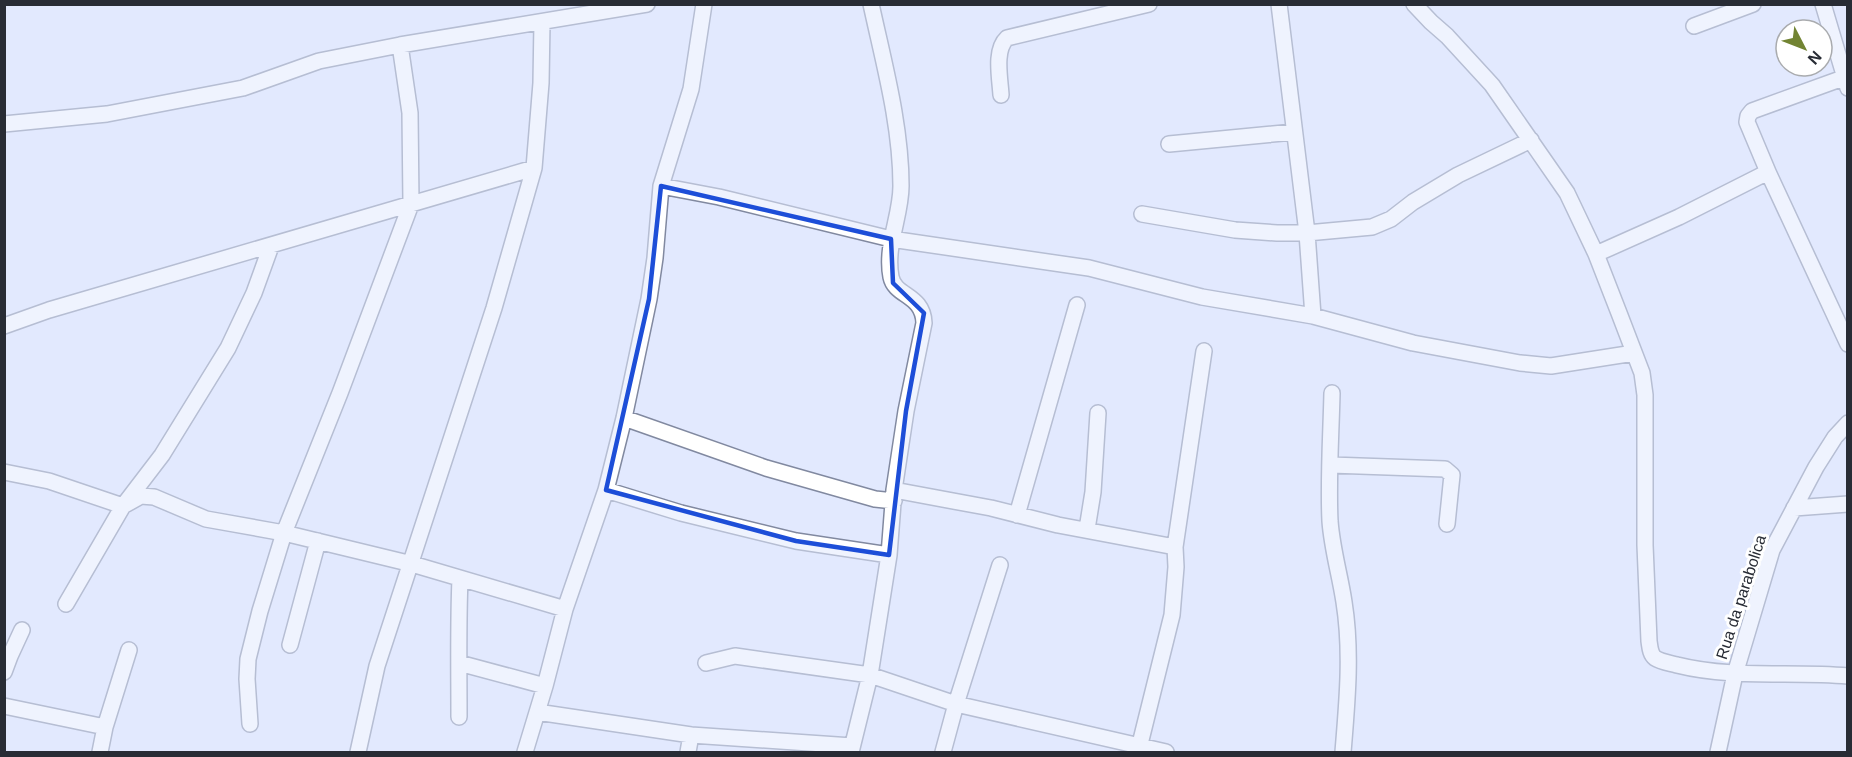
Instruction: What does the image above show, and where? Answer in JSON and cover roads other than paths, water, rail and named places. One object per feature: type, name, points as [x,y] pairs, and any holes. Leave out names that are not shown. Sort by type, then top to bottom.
[{"type":"street","points":[[4,124],[107,114],[243,88],[318,61],[647,4]]},
{"type":"street","points":[[525,753],[565,609],[606,490],[624,418],[649,299],[661,186],[692,89],[704,4]]},
{"type":"street","points":[[537,712],[691,735],[851,749],[870,675],[889,555],[894,495],[906,411],[924,323],[924,313],[921,307],[893,283],[891,276],[891,239],[901,189],[900,159],[896,124],[871,4]]},
{"type":"street","points":[[1001,95],[1000,53],[1001,44],[1007,38],[1149,4]]},
{"type":"street","points":[[1279,4],[1307,233],[1313,316]]},
{"type":"street","points":[[1414,4],[1492,85],[1567,193],[1596,254],[1635,353],[1642,373],[1645,395],[1645,545],[1649,641],[1652,654],[1657,660],[1695,669],[1735,674],[1816,673],[1848,676]]},
{"type":"street","points":[[1694,26],[1753,4]]},
{"type":"street","points":[[1823,4],[1846,83],[1752,111],[1747,122],[1848,344]]},
{"type":"street","points":[[358,753],[377,666],[494,308],[534,168],[541,83],[542,22]]},
{"type":"street","points":[[250,724],[248,659],[260,610],[284,533],[340,393],[411,204],[410,112],[400,45]]},
{"type":"street","points":[[1168,144],[1294,132]]},
{"type":"street","points":[[1142,213],[1235,230],[1307,233],[1372,227],[1391,219],[1413,202],[1458,175],[1531,140]]},
{"type":"street","points":[[4,326],[49,310],[534,168]]},
{"type":"street","points":[[1596,254],[1679,217],[1768,172]]},
{"type":"street","points":[[661,186],[719,197],[891,239],[1089,268],[1202,297],[1313,316],[1413,343],[1520,363],[1551,366],[1635,353]]},
{"type":"street","points":[[66,604],[123,506],[162,455],[228,348],[254,293],[271,246]]},
{"type":"street","points":[[1017,515],[1077,305]]},
{"type":"street","points":[[1139,750],[1172,615],[1176,567],[1175,547],[1204,351]]},
{"type":"street","points":[[1332,393],[1330,523],[1344,601],[1347,632],[1348,691],[1343,753]]},
{"type":"street","points":[[1087,529],[1093,492],[1098,413]]},
{"type":"street","points":[[624,418],[766,468],[875,499],[894,495],[930,495],[1058,525],[1175,547]]},
{"type":"street","name":"Rua da parabolica","points":[[1719,753],[1735,674],[1772,550],[1835,436],[1848,423]]},
{"type":"street","points":[[1330,465],[1445,469],[1452,475],[1447,524]]},
{"type":"street","points":[[4,472],[49,481],[123,506],[141,496],[154,497],[206,519],[284,533],[412,564],[565,609]]},
{"type":"street","points":[[606,490],[681,513],[796,541],[889,555]]},
{"type":"street","points":[[1794,508],[1848,504]]},
{"type":"street","points":[[290,645],[318,541]]},
{"type":"street","points":[[943,753],[1000,565]]},
{"type":"street","points":[[459,579],[457,643],[459,717]]},
{"type":"street","points":[[4,672],[22,630]]},
{"type":"street","points":[[100,753],[105,727],[129,651]]},
{"type":"street","points":[[706,663],[735,656],[870,675],[956,704],[1139,750],[1166,753]]},
{"type":"street","points":[[459,663],[545,686]]},
{"type":"street","points":[[4,706],[105,727]]},
{"type":"street","points":[[688,753],[691,735]]}]
